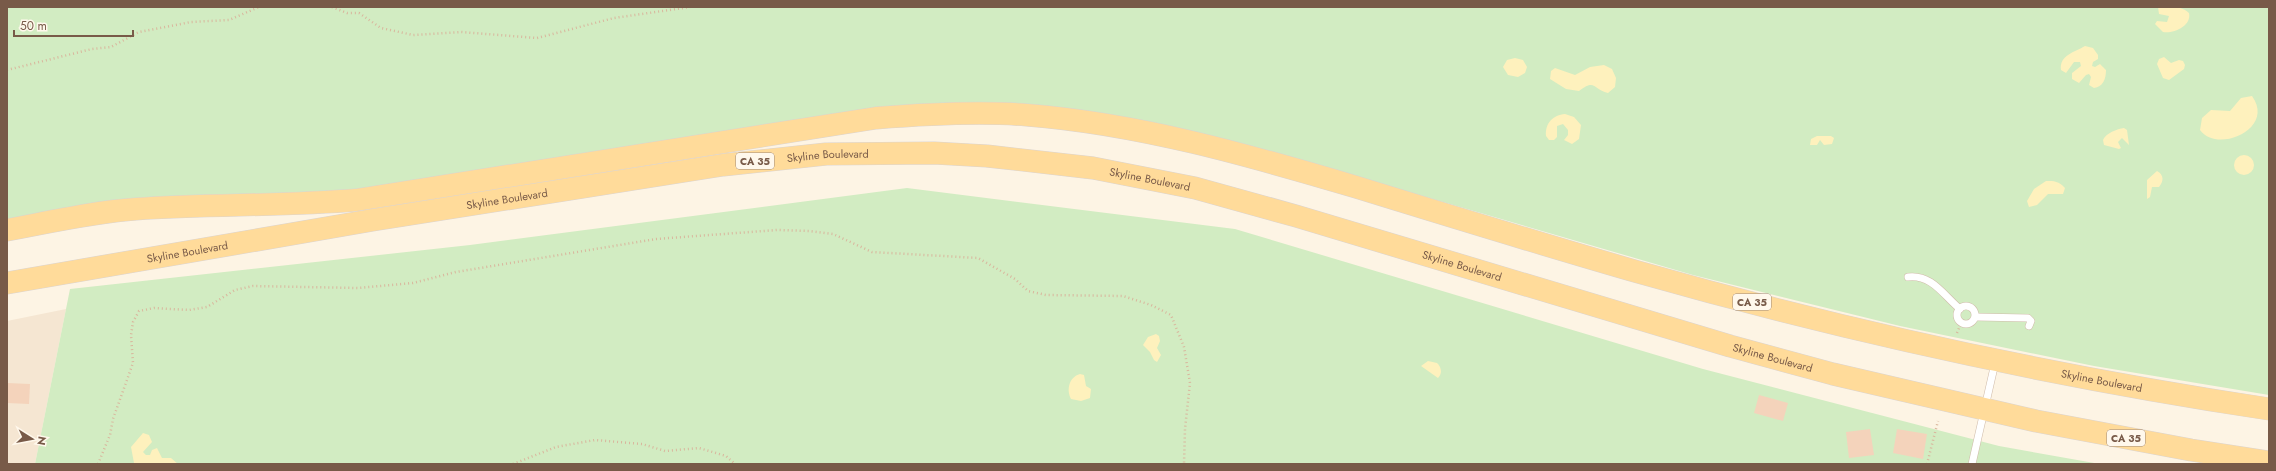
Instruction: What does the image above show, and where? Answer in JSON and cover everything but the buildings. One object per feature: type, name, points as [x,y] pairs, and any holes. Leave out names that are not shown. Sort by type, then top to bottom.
[{"type":"main road","name":"Skyline Boulevard","points":[[7,230],[57,220],[135,210],[287,205],[363,199],[876,118],[947,113],[1025,115],[1100,124],[1202,144],[1297,170],[1644,273],[1838,323],[1996,359],[2140,388],[2269,409]]},
{"type":"main road","name":"Skyline Boulevard","points":[[7,283],[381,218],[671,172],[775,158],[880,153],[987,156],[1093,168],[1195,188],[1296,216],[1781,360],[1984,410],[2146,442],[2269,462]]},
{"type":"main road","points":[[7,222],[57,220]]},
{"type":"main road","points":[[7,277],[77,270]]},
{"type":"lane","points":[[1908,277],[1918,278],[1932,283],[1960,309]]},
{"type":"lane","points":[[1965,306],[1971,307],[1975,311],[1976,317],[1970,324],[1961,323],[1957,316],[1960,309],[1965,306]]},
{"type":"lane","points":[[1976,317],[2028,318],[2031,321],[2029,326]]},
{"type":"lane","points":[[1972,464],[1996,359]]},
{"type":"path","points":[[7,70],[92,49],[111,47],[139,32],[191,22],[229,20],[259,7]]},
{"type":"path","points":[[332,7],[346,13],[359,13],[381,28],[413,35],[461,32],[537,38],[614,18],[690,7]]},
{"type":"path","points":[[98,464],[110,435],[113,419],[133,363],[131,335],[133,322],[139,311],[154,308],[189,310],[207,307],[235,290],[253,286],[358,288],[413,283],[456,272],[656,239],[777,230],[809,231],[833,234],[872,252],[978,258],[1016,279],[1028,291],[1046,295],[1123,296],[1171,315],[1184,347],[1188,362],[1190,395],[1185,429],[1184,464]]},
{"type":"path","points":[[1957,334],[1961,323]]},
{"type":"path","points":[[1927,464],[1938,421]]},
{"type":"path","points":[[513,464],[556,448],[595,440],[642,444],[665,451],[680,448],[698,448],[726,456],[735,464]]},
{"type":"shaded area","points":[[66,309],[35,464],[7,464],[7,321]]},
{"type":"green space","points":[[7,7],[2269,7],[2269,395],[2094,366],[1900,326],[1693,275],[1395,188],[1274,163],[988,113],[392,195],[7,222]]},
{"type":"green space","points":[[907,188],[1235,229],[1703,369],[1999,446],[2100,464],[35,464],[70,289],[470,245]]},
{"type":"sand","points":[[2158,7],[2174,7],[2186,10],[2189,13],[2188,22],[2181,28],[2172,32],[2163,32],[2155,24],[2157,21],[2167,22],[2169,16],[2159,14]]},
{"type":"sand","points":[[2085,46],[2093,48],[2098,55],[2098,59],[2093,62],[2092,66],[2095,67],[2100,64],[2106,70],[2102,84],[2094,88],[2089,85],[2091,77],[2089,74],[2086,75],[2079,83],[2072,79],[2072,73],[2081,66],[2080,62],[2074,62],[2066,73],[2061,70],[2062,61],[2065,57]]},
{"type":"sand","points":[[2164,57],[2171,63],[2179,60],[2183,61],[2185,65],[2184,69],[2169,80],[2163,78],[2157,64],[2159,59]]},
{"type":"sand","points":[[1515,58],[1523,60],[1527,67],[1525,73],[1518,77],[1508,75],[1503,67],[1507,60]]},
{"type":"sand","points":[[1604,65],[1612,69],[1616,78],[1615,87],[1608,93],[1603,92],[1592,85],[1589,85],[1579,91],[1566,89],[1550,79],[1551,71],[1555,68],[1575,75],[1590,67]]},
{"type":"sand","points":[[2252,96],[2257,108],[2256,119],[2251,128],[2230,138],[2219,139],[2208,137],[2200,130],[2202,118],[2211,110],[2230,111],[2241,98]]},
{"type":"sand","points":[[1565,114],[1574,117],[1581,125],[1579,139],[1572,144],[1564,140],[1568,135],[1568,130],[1563,124],[1557,126],[1557,137],[1554,140],[1549,140],[1546,136],[1547,127],[1551,120],[1557,116]]},
{"type":"sand","points":[[2124,128],[2127,130],[2129,145],[2122,138],[2118,142],[2121,148],[2119,149],[2104,145],[2103,140],[2109,133]]},
{"type":"sand","points":[[1817,136],[1831,136],[1834,138],[1832,144],[1824,145],[1820,140],[1817,145],[1810,145],[1811,139]]},
{"type":"sand","points":[[2240,155],[2248,155],[2254,161],[2254,169],[2248,175],[2240,175],[2234,169],[2234,161]]},
{"type":"sand","points":[[2157,171],[2162,176],[2162,183],[2159,187],[2152,187],[2150,197],[2147,199],[2147,180]]},
{"type":"sand","points":[[2046,181],[2054,181],[2061,184],[2065,188],[2063,194],[2048,194],[2037,205],[2029,207],[2027,201],[2034,189]]},
{"type":"sand","points":[[1156,334],[1159,336],[1160,341],[1157,348],[1161,355],[1157,362],[1143,345],[1148,337]]},
{"type":"sand","points":[[1428,361],[1437,363],[1440,366],[1441,372],[1438,378],[1421,366]]},
{"type":"sand","points":[[1080,374],[1084,375],[1086,386],[1091,389],[1090,398],[1081,401],[1071,399],[1069,392],[1071,381]]},
{"type":"sand","points":[[143,433],[149,435],[152,442],[143,452],[146,455],[150,455],[152,450],[157,448],[162,458],[171,458],[178,464],[134,463],[131,447]]}]
